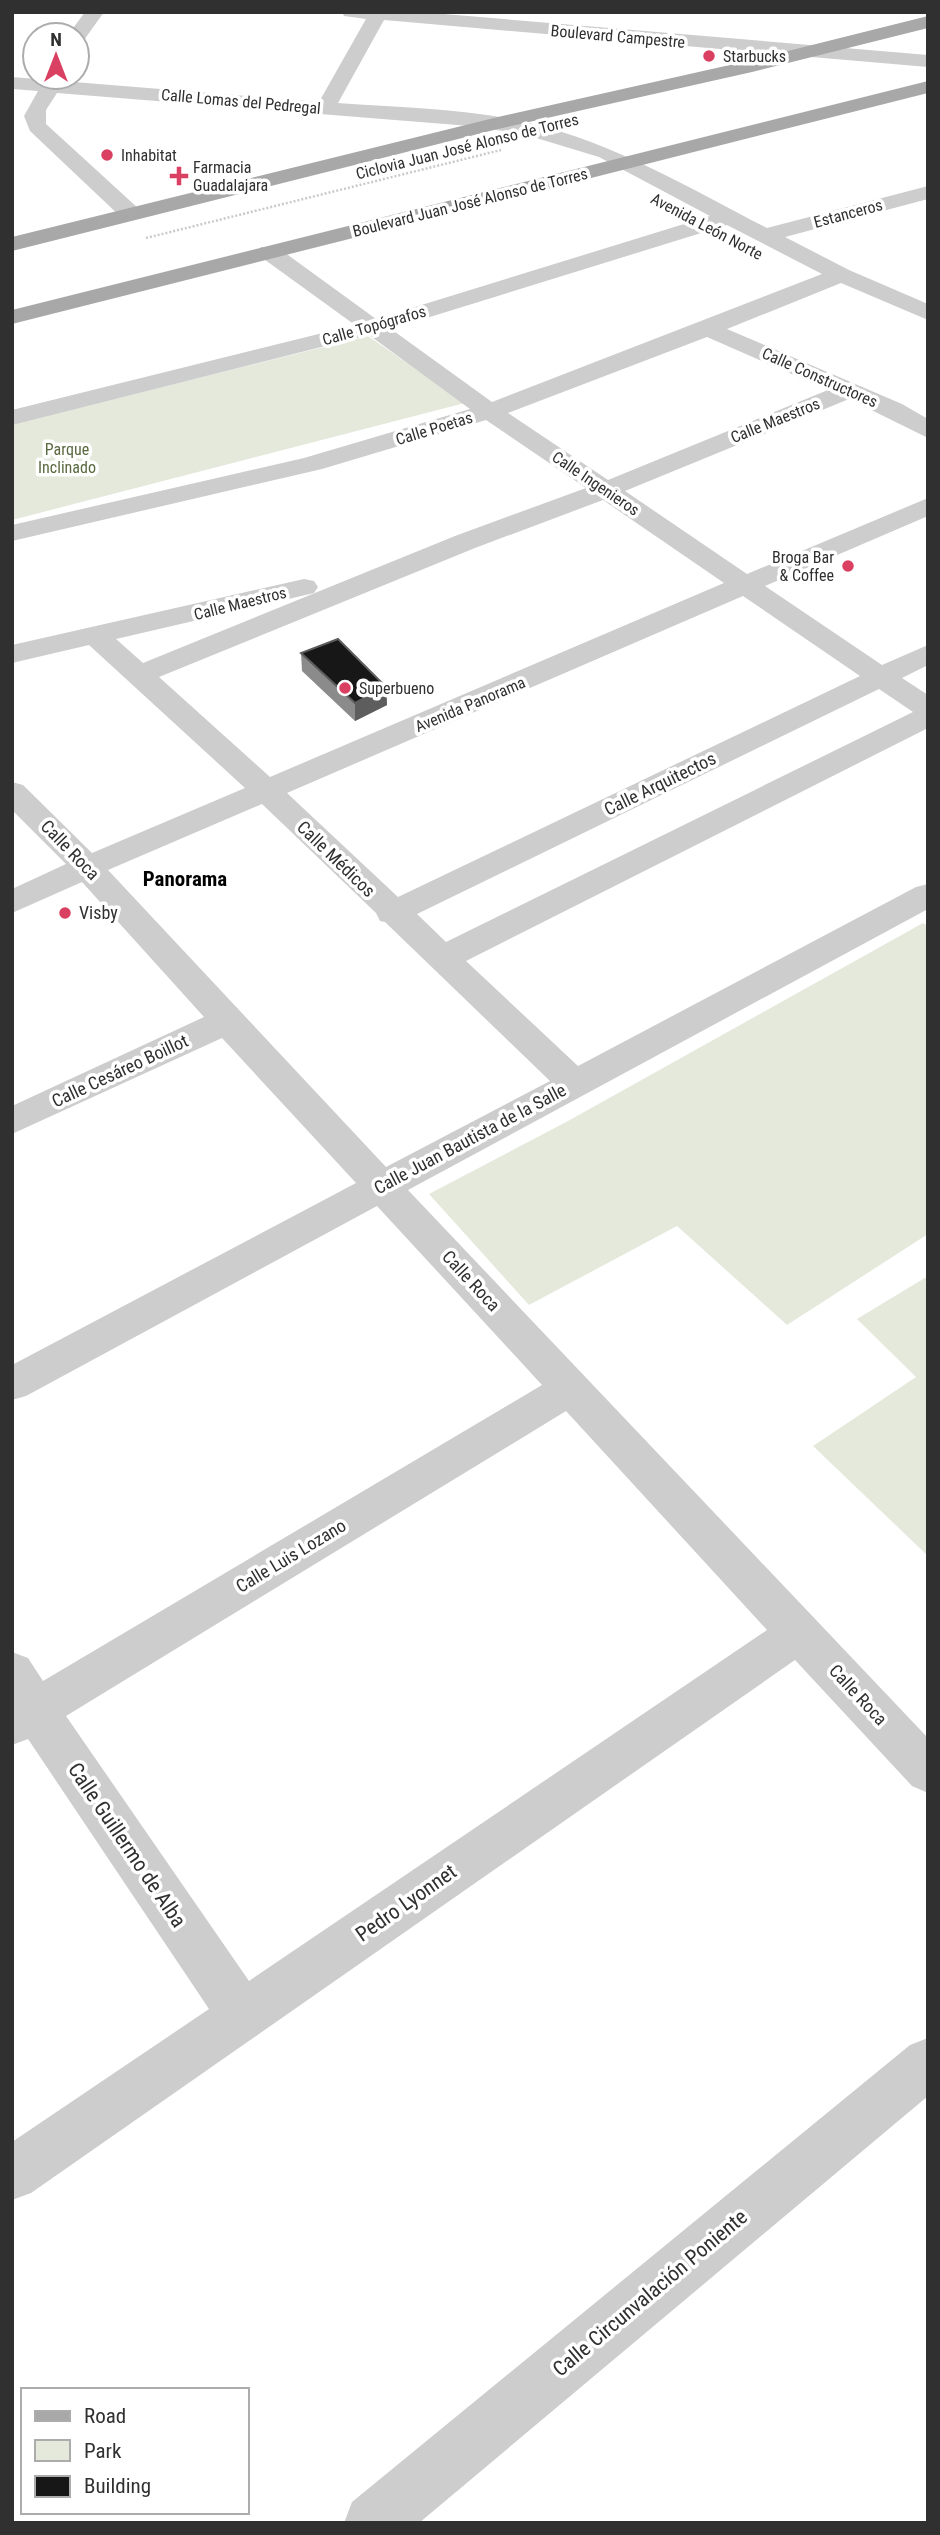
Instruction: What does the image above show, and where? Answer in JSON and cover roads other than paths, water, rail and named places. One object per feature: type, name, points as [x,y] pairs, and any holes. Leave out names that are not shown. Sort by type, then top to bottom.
[{"type":"main road","points":[[12,244],[484,124],[928,22]]},
{"type":"main road","name":"Boulevard Juan José Alonso de Torres","points":[[12,317],[269,252],[597,161],[628,163],[928,87]]},
{"type":"street","name":"Boulevard Campestre","points":[[351,12],[928,61]]},
{"type":"street","name":"Boulevard Campestre","points":[[519,12],[861,39]]},
{"type":"street","points":[[325,108],[378,15]]},
{"type":"street","name":"Calle Lomas del Pedregal","points":[[91,89],[484,124]]},
{"type":"street","points":[[48,91],[35,109],[33,116],[37,127],[131,214]]},
{"type":"street","name":"Avenida León Norte","points":[[484,124],[597,161]]},
{"type":"street","name":"Avenida León Norte","points":[[484,124],[539,131],[597,161],[704,225],[817,284],[927,317]]},
{"type":"street","name":"Avenida León Norte","points":[[628,163],[927,317]]},
{"type":"street","name":"Estanceros","points":[[767,235],[928,192]]},
{"type":"street","name":"Calle Topógrafos","points":[[12,418],[374,327],[732,216]]},
{"type":"street","name":"Calle Ingenieros","points":[[269,252],[489,411],[928,709]]},
{"type":"street","name":"Calle Poetas","points":[[12,533],[181,496],[380,445],[489,411],[710,330],[841,275]]},
{"type":"street","name":"Calle Constructores","points":[[710,330],[850,390],[928,430]]},
{"type":"street","name":"Calle Maestros","points":[[139,675],[465,542],[606,490],[850,390]]},
{"type":"street","name":"Avenida Panorama","points":[[735,579],[928,484]]},
{"type":"street","name":"Avenida Panorama","points":[[12,872],[78,857],[735,579],[928,506]]},
{"type":"street","name":"Calle Maestros","points":[[12,654],[233,605],[465,542]]},
{"type":"street","name":"Calle Médicos","points":[[97,637],[257,783],[574,1083]]},
{"type":"street","name":"Calle Arquitectos","points":[[392,913],[928,654]]},
{"type":"street","points":[[443,958],[928,716]]},
{"type":"street","name":"Calle Roca","points":[[12,792],[78,857],[227,1021],[928,1771]]},
{"type":"street","name":"Avenida Panorama","points":[[12,902],[78,857]]},
{"type":"street","name":"Calle Juan Bautista de la Salle","points":[[12,1384],[928,895]]},
{"type":"street","name":"Calle Cesáreo Boillot","points":[[12,1121],[227,1021]]},
{"type":"street","name":"Calle Luis Lozano","points":[[20,1702],[570,1388]]},
{"type":"street","name":"Pedro Lyonnet","points":[[12,2174],[800,1632]]},
{"type":"street","name":"Calle Guillermo de Alba","points":[[20,1702],[243,2015]]},
{"type":"street","name":"Calle Circunvalación Poniente","points":[[373,2523],[928,2063]]},
{"type":"place","name":"Starbucks","points":[[709,56]]},
{"type":"place","name":"Inhabitat","points":[[107,155]]},
{"type":"place","name":"Farmacia Guadalajara","points":[[179,176]]},
{"type":"place","name":"Broga Bar & Coffee","points":[[848,566]]},
{"type":"place","name":"Superbueno","points":[[345,688]]},
{"type":"place","name":"Visby","points":[[65,913]]},
{"type":"district","name":"Panorama","points":[[185,879]]},
{"type":"park label","name":"Parque Inclinado","points":[[67,458]]}]
